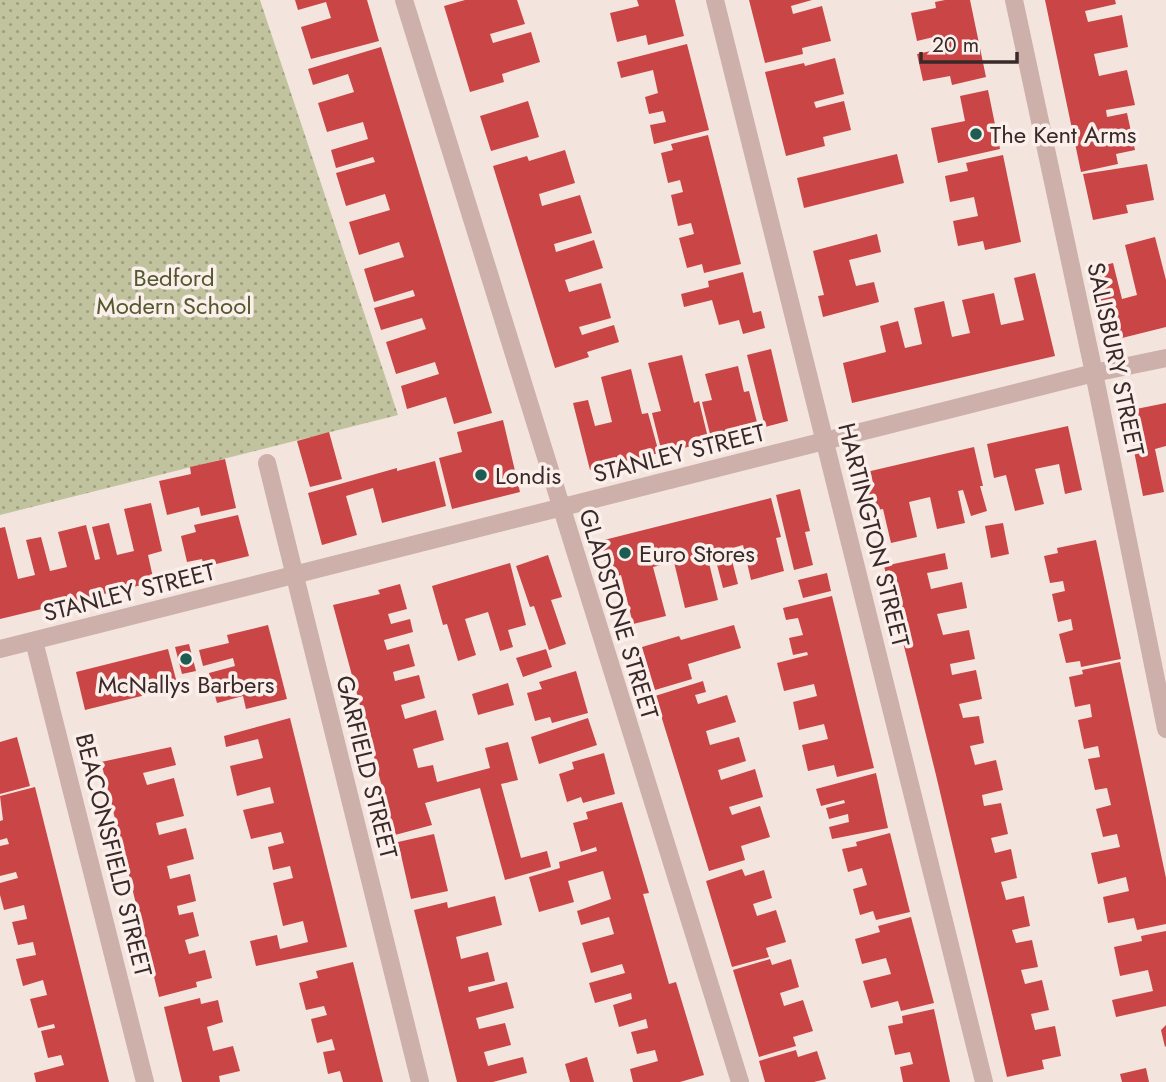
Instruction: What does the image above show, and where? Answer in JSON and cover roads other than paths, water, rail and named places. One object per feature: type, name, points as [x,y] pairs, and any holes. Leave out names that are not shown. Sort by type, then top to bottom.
[{"type":"street","name":"GLADSTONE STREET","points":[[404,0],[740,1082]]},
{"type":"street","name":"HARTINGTON STREET","points":[[715,0],[984,1082]]},
{"type":"street","name":"SALISBURY STREET","points":[[1014,0],[1094,373],[1166,729]]},
{"type":"street","name":"STANLEY STREET","points":[[0,649],[1094,373],[1166,358]]},
{"type":"street","name":"GARFIELD STREET","points":[[267,463],[420,1082]]},
{"type":"street","name":"BEACONSFIELD STREET","points":[[34,641],[145,1082]]},
{"type":"place","name":"The Kent Arms","points":[[976,134]]},
{"type":"place","name":"Londis","points":[[481,475]]},
{"type":"place","name":"Euro Stores","points":[[625,553]]},
{"type":"place","name":"McNallys Barbers","points":[[186,659]]},
{"type":"park label","name":"Bedford Modern School","points":[[174,291]]}]
